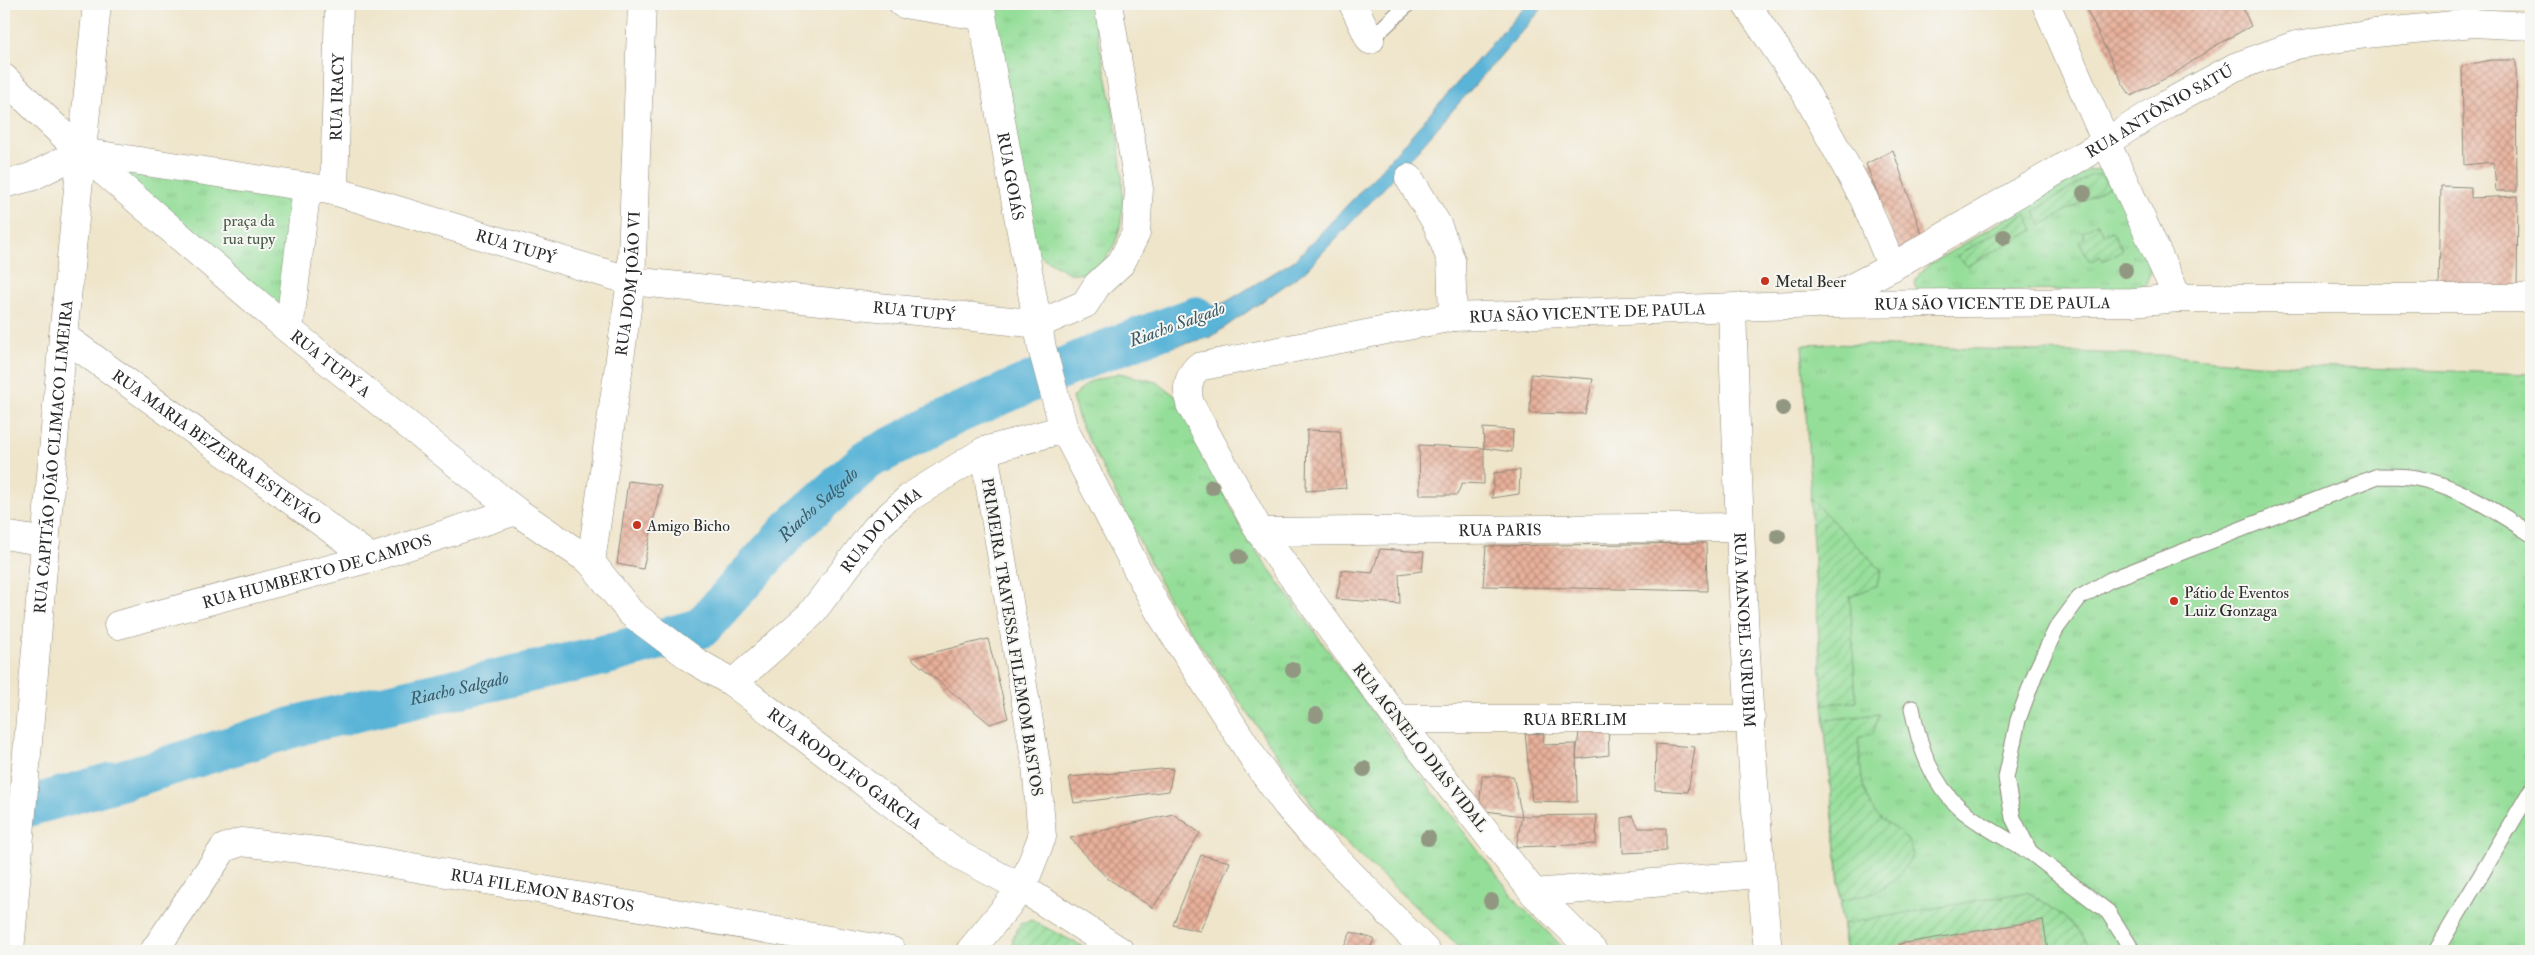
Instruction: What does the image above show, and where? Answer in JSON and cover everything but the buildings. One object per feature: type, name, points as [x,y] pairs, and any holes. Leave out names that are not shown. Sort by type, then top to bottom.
[{"type":"street","name":"RUA CAPITÃO JOÃO CLIMACO LIMEIRA","points":[[10,951],[19,762],[46,542],[63,336],[97,4]]},
{"type":"street","name":"RUA IRACY","points":[[334,191],[339,4]]},
{"type":"street","name":"RUA DOM JOÃO VI","points":[[591,562],[631,281],[642,4]]},
{"type":"street","points":[[903,4],[980,10]]},
{"type":"street","points":[[1040,336],[1085,304],[1097,285],[1121,263],[1136,234],[1139,189],[1108,4]]},
{"type":"street","points":[[1354,4],[1370,40]]},
{"type":"street","points":[[1746,4],[1808,96],[1864,199],[1892,267]]},
{"type":"street","points":[[2046,4],[2106,142],[2178,298]]},
{"type":"street","name":"RUA GOIÁS","points":[[980,10],[1040,336],[1064,429],[1160,613],[1258,765],[1287,806],[1311,833],[1426,951]]},
{"type":"street","name":"RUA ANTÔNIO SATÚ","points":[[1821,304],[1892,267],[2106,142],[2167,104],[2235,67],[2296,45],[2366,34],[2473,13],[2531,26]]},
{"type":"street","name":"RUA TUPÝ A","points":[[4,78],[81,152],[289,330],[516,511],[591,562]]},
{"type":"street","points":[[4,184],[31,177],[81,152]]},
{"type":"street","name":"RUA TUPÝ","points":[[81,152],[334,191],[631,281],[1040,336]]},
{"type":"street","points":[[1409,178],[1437,224],[1451,260],[1453,317]]},
{"type":"street","points":[[289,330],[307,187]]},
{"type":"street","name":"RUA SÃO VICENTE DE PAULA","points":[[1260,532],[1190,404],[1187,389],[1194,371],[1205,364],[1453,317],[1821,304],[2132,302],[2178,298],[2531,298]]},
{"type":"street","name":"RUA MANOEL SURUBIM","points":[[1732,308],[1739,527],[1760,874],[1768,951]]},
{"type":"street","name":"RUA MARIA BEZERRA ESTEVÃO","points":[[63,336],[371,558]]},
{"type":"street","name":"RUA DO LIMA","points":[[733,683],[810,615],[876,528],[910,497],[984,451],[1064,429]]},
{"type":"street","name":"PRIMEIRA TRAVESSA FILEMOM BASTOS","points":[[970,951],[1022,888],[1042,837],[1036,764],[984,451]]},
{"type":"street","name":"RUA HUMBERTO DE CAMPOS","points":[[118,625],[371,558],[516,511]]},
{"type":"street","name":"RUA PARIS","points":[[1260,532],[1739,527]]},
{"type":"street","name":"RUA AGNELO DIAS VIDAL","points":[[1260,532],[1397,719],[1534,893],[1593,951]]},
{"type":"street","points":[[4,535],[46,542]]},
{"type":"street","name":"RUA RODOLFO GARCIA","points":[[591,562],[631,613],[695,662],[733,683],[961,856],[1022,888],[1120,951]]},
{"type":"street","name":"RUA BERLIM","points":[[1397,719],[1751,719]]},
{"type":"street","name":"RUA FILEMON BASTOS","points":[[154,951],[224,848],[241,842],[336,854],[892,951]]},
{"type":"street","points":[[1534,893],[1760,874]]},
{"type":"lane","points":[[1370,40],[1408,4]]},
{"type":"lane","points":[[2030,852],[2013,818],[2006,778],[2018,720],[2036,671],[2056,629],[2080,598],[2110,580],[2378,476],[2410,477],[2440,485],[2472,500],[2531,534]]},
{"type":"lane","points":[[1912,708],[1918,738],[1940,785],[1961,810],[2030,852],[2108,912],[2133,951]]},
{"type":"lane","points":[[2436,951],[2531,790]]},
{"type":"green space","points":[[993,4],[1091,4],[1115,121],[1122,185],[1122,212],[1118,235],[1111,251],[1093,274],[1069,273],[1033,252]]},
{"type":"green space","name":"praça da rua tupy","points":[[81,152],[307,187],[289,330]]},
{"type":"green space","points":[[2103,169],[2122,176],[2157,251],[2146,284],[2129,290],[1917,291],[1915,282],[1920,273],[1930,264],[2088,170]]},
{"type":"green space","points":[[2099,174],[2110,186],[2041,225],[2034,211],[2090,176]]},
{"type":"green space","points":[[2026,214],[2034,230],[1967,266],[1957,256]]},
{"type":"green space","points":[[2098,223],[2104,235],[2112,231],[2123,250],[2103,261],[2100,256],[2090,262],[2079,241],[2085,237],[2082,232]]},
{"type":"green space","name":"Pátio de Eventos Luiz Gonzaga","points":[[1830,344],[2161,355],[2257,364],[2531,374],[2531,951],[1845,951],[1823,704],[1802,345]]},
{"type":"green space","points":[[1119,373],[1156,382],[1177,397],[1244,534],[1381,724],[1519,904],[1567,951],[1463,951],[1325,823],[1170,602],[1080,423],[1072,398],[1089,382]]},
{"type":"green space","points":[[1810,498],[1881,570],[1877,585],[1850,597],[1856,702],[1823,704]]},
{"type":"green space","points":[[1880,714],[1873,733],[1858,738],[1861,774],[1867,799],[1871,807],[1883,820],[1901,832],[1910,845],[1913,855],[1891,883],[1875,892],[1841,901],[1824,720]]},
{"type":"green space","points":[[2027,892],[2064,917],[2087,941],[2093,951],[2048,951],[2042,920],[1899,944],[1900,951],[1845,951],[1843,924]]},
{"type":"green space","points":[[1031,920],[1092,951],[1012,951],[1013,939],[1020,924]]},
{"type":"water","points":[[1527,4],[1546,4],[1386,186],[1304,272],[1211,337],[1149,353],[1141,330],[1226,302],[1295,260],[1375,176]]},
{"type":"waterway","name":"Riacho Salgado","points":[[4,813],[139,775],[310,722],[605,655],[701,628],[792,527],[867,460],[954,415],[1098,353],[1196,317]]},
{"type":"place","name":"Metal Beer","points":[[1765,281]]},
{"type":"place","name":"Amigo Bicho","points":[[637,525]]},
{"type":"place","name":"Pátio de Eventos Luiz Gonzaga","points":[[2174,601]]}]
